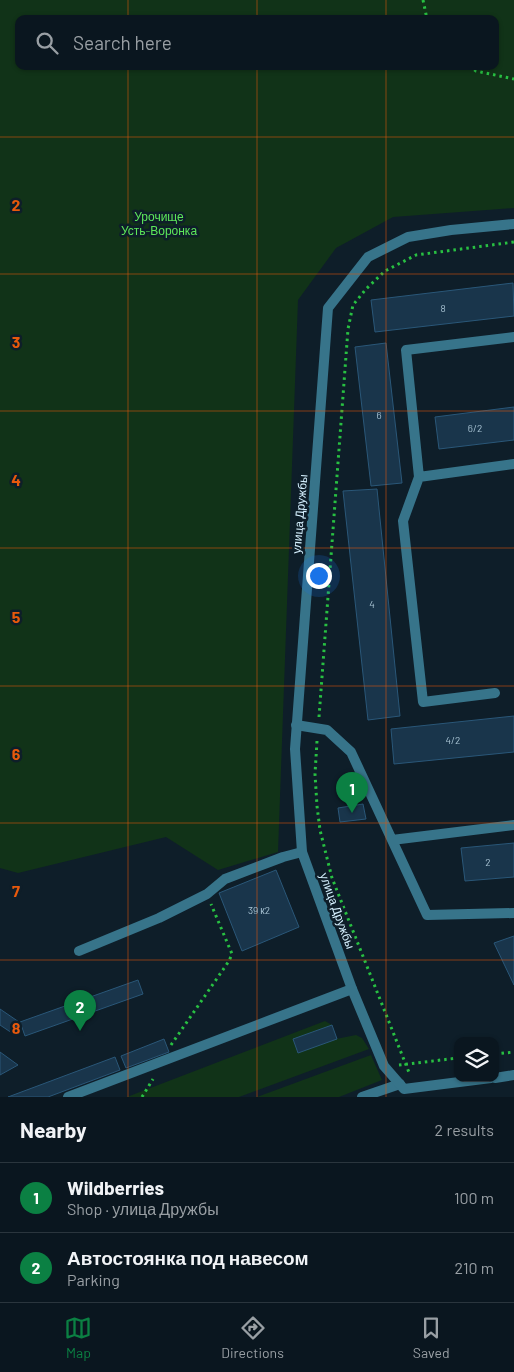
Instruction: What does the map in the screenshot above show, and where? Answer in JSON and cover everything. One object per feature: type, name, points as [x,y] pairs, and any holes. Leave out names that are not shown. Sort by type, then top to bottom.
[{"type":"street","name":"улица Дружбы","points":[[400,1084],[384,1066],[352,989],[302,852],[294,749],[328,308],[368,257],[408,237],[451,230],[514,224]]},
{"type":"street","points":[[494,694],[423,702],[403,521],[419,476],[406,350],[514,337]]},
{"type":"street","points":[[419,476],[514,464]]},
{"type":"street","points":[[296,725],[326,730],[351,752],[427,915],[514,914]]},
{"type":"street","points":[[392,840],[514,825]]},
{"type":"street","points":[[79,951],[159,918],[207,894],[225,879],[283,857],[302,852]]},
{"type":"street","points":[[68,1097],[352,989]]},
{"type":"street","points":[[499,1077],[514,1075]]},
{"type":"street","points":[[362,1097],[400,1084],[404,1089],[461,1082]]},
{"type":"path","points":[[423,0],[426,15]]},
{"type":"path","points":[[476,70],[514,79]]},
{"type":"path","points":[[415,1088],[332,878],[320,830],[317,806],[315,774],[348,329],[353,306],[366,289],[385,271],[416,255],[514,242]]},
{"type":"path","points":[[142,1097],[173,1041],[232,954],[207,894]]},
{"type":"path","points":[[499,1054],[514,1052]]},
{"type":"path","points":[[384,1066],[454,1058]]},
{"type":"green space","name":"Урочище Усть-Воронка","points":[[0,0],[514,0],[514,208],[393,217],[336,248],[298,300],[278,852],[218,870],[166,837],[18,873],[0,868]]},
{"type":"green space","points":[[325,1021],[332,1025],[293,1039],[298,1052],[336,1039],[356,1035],[362,1038],[369,1049],[239,1097],[127,1097]]},
{"type":"green space","points":[[371,1055],[382,1080],[339,1097],[257,1097]]},
{"type":"building","points":[[513,283],[514,316],[375,332],[371,300]]},
{"type":"building","points":[[386,343],[402,483],[371,486],[355,347]]},
{"type":"building","points":[[514,407],[514,440],[439,449],[435,417]]},
{"type":"building","points":[[377,489],[400,716],[368,720],[343,491]]},
{"type":"building","points":[[514,716],[514,752],[394,764],[391,729]]},
{"type":"building","points":[[363,804],[366,819],[340,822],[338,808]]},
{"type":"building","points":[[514,843],[514,877],[465,881],[461,848]]},
{"type":"building","points":[[276,870],[299,927],[242,951],[219,893]]},
{"type":"building","points":[[514,936],[514,985],[494,943]]},
{"type":"building","points":[[138,980],[143,994],[25,1036],[20,1022]]},
{"type":"building","points":[[0,1009],[19,1022],[12,1033],[0,1025]]},
{"type":"building","points":[[332,1025],[337,1039],[298,1053],[293,1039]]},
{"type":"building","points":[[164,1039],[169,1052],[126,1068],[121,1056]]},
{"type":"building","points":[[0,1052],[18,1065],[0,1075]]},
{"type":"building","points":[[115,1057],[120,1070],[48,1097],[8,1097]]},
{"type":"place","name":"Wildberries","points":[[352,813]]},
{"type":"place","name":"Автостоянка под навесом","points":[[80,1031]]}]
